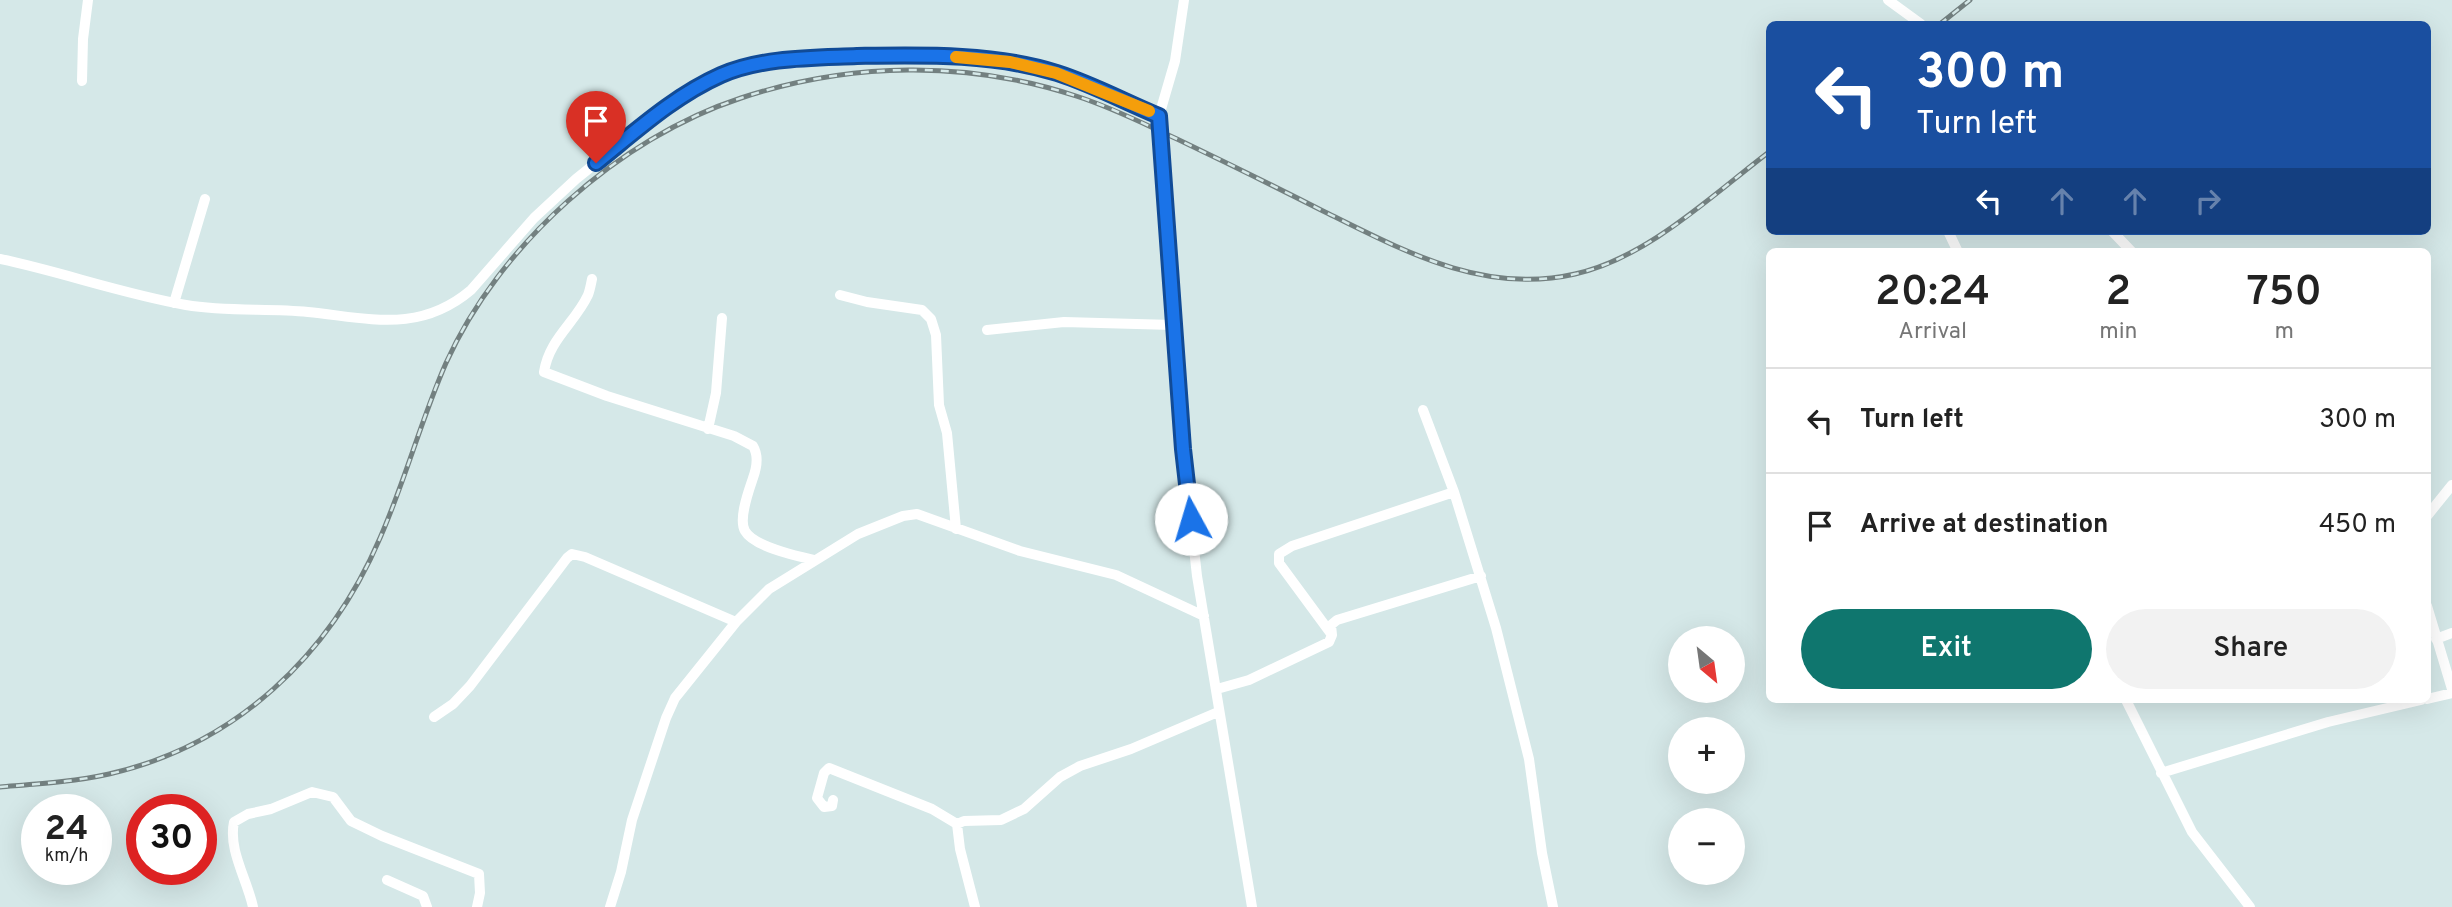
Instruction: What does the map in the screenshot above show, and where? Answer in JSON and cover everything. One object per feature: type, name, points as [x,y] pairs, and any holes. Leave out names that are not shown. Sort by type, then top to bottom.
[{"type":"street","points":[[82,80],[88,0]]},
{"type":"street","points":[[1184,0],[1175,61],[1159,116],[1173,325],[1197,576],[1252,907]]},
{"type":"street","points":[[1888,0],[1917,21]]},
{"type":"street","points":[[0,258],[174,303],[216,310],[305,312],[404,320],[459,300],[471,290],[534,218],[576,179],[672,102],[720,76],[754,64],[822,57],[929,54],[1010,62],[1056,73],[1159,116]]},
{"type":"street","points":[[174,303],[205,199]]},
{"type":"street","points":[[2116,235],[2128,248]]},
{"type":"street","points":[[592,279],[588,295],[558,338],[546,361],[544,372],[607,396],[734,436],[754,446],[757,453],[746,501],[743,522],[745,531],[763,544],[814,560]]},
{"type":"street","points":[[840,295],[922,310],[931,319],[936,335],[939,405],[947,433],[956,529]]},
{"type":"street","points":[[708,429],[716,393],[722,318]]},
{"type":"street","points":[[986,330],[1065,323],[1173,325]]},
{"type":"street","points":[[1423,410],[1454,492],[1481,576],[1529,758],[1542,853],[1553,907]]},
{"type":"street","points":[[2431,511],[2452,485]]},
{"type":"street","points":[[1332,635],[1279,563],[1279,554],[1292,546],[1454,492]]},
{"type":"street","points":[[610,907],[632,820],[675,698],[736,622],[769,589],[858,534],[903,516],[917,514],[1020,551],[1116,575],[1204,616]]},
{"type":"street","points":[[434,717],[453,704],[470,686],[572,554],[585,557],[736,622]]},
{"type":"street","points":[[1217,689],[1249,680],[1329,642],[1332,635],[1331,625],[1337,620],[1481,576]]},
{"type":"street","points":[[2431,621],[2452,691],[2431,698]]},
{"type":"street","points":[[2436,639],[2452,632]]},
{"type":"street","points":[[2127,703],[2192,832],[2250,907]]},
{"type":"street","points":[[2161,773],[2328,722],[2408,703]]},
{"type":"street","points":[[957,824],[964,821],[1000,820],[1024,809],[1060,777],[1080,766],[1131,749],[1218,712]]},
{"type":"street","points":[[832,800],[832,806],[824,807],[817,798],[824,773],[830,768],[932,809],[957,824]]},
{"type":"street","points":[[253,907],[236,855],[232,833],[234,821],[312,792],[332,797],[351,821],[479,874],[480,893],[477,907]]},
{"type":"street","points":[[957,824],[960,849],[975,907]]},
{"type":"street","points":[[387,880],[424,897],[427,907]]},
{"type":"railway","points":[[1944,21],[1970,0]]},
{"type":"railway","points":[[0,787],[95,777],[155,760],[198,741],[237,717],[273,689],[306,656],[359,581],[389,516],[446,363],[469,319],[497,277],[530,238],[568,201],[608,168],[695,116],[741,98],[824,77],[866,72],[951,71],[1035,84],[1089,100],[1127,116],[1415,254],[1446,266],[1509,279],[1541,279],[1575,274],[1628,254],[1677,224],[1766,154]]},
{"type":"slow traffic","points":[[956,57],[1010,62],[1056,73],[1149,111]]},
{"type":"route","points":[[596,163],[672,102],[720,76],[754,64],[822,57],[929,54],[1010,62],[1056,73],[1159,116],[1183,449],[1191,519]]}]
